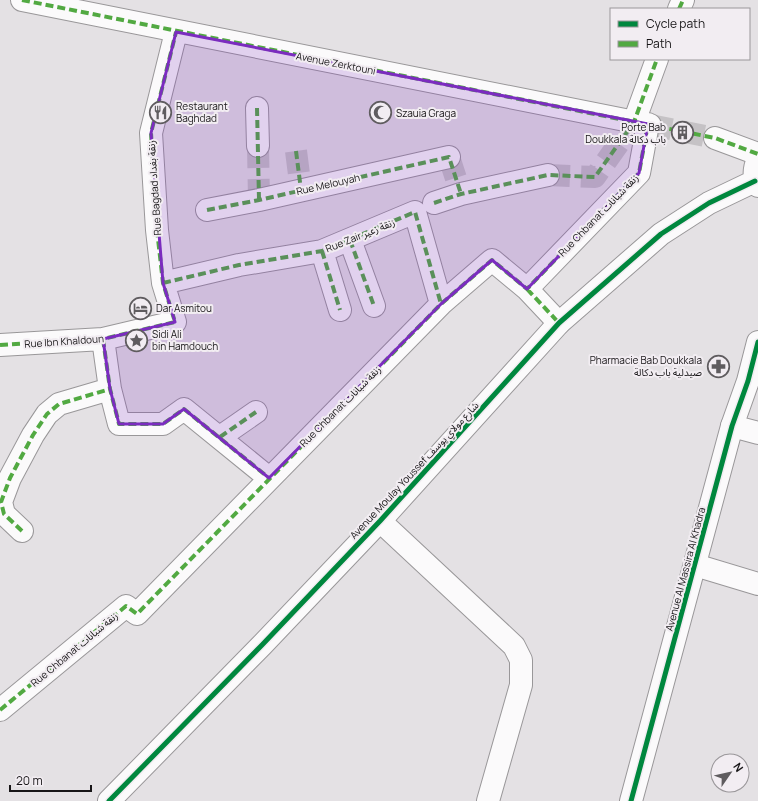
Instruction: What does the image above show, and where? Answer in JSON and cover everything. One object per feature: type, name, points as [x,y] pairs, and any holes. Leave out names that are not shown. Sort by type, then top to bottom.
[{"type":"street","name":"Avenue Zerktouni","points":[[22,0],[176,32],[644,124]]},
{"type":"street","name":"Rue Bagdad زنقة بغداد","points":[[175,322],[163,283],[157,230],[151,133],[176,32]]},
{"type":"street","name":"Rue Chbanat زنقة شبانات","points":[[0,710],[126,606],[137,614],[441,304],[492,260],[527,289],[639,173],[644,124],[657,60]]},
{"type":"street","points":[[257,108],[258,146]]},
{"type":"street","points":[[715,138],[758,154]]},
{"type":"street","name":"Rue Melouyah","points":[[207,210],[449,157]]},
{"type":"street","points":[[756,184],[754,167],[758,159]]},
{"type":"street","points":[[434,203],[461,194],[548,175]]},
{"type":"street","name":"Avenue Moulay Youssef شارع مولاي يوسف","points":[[109,801],[262,645],[380,521],[559,323],[661,234],[709,203],[756,184]]},
{"type":"street","name":"Rue Zair زنقة زعير","points":[[163,283],[239,265],[322,251],[415,212],[441,304]]},
{"type":"street","points":[[350,240],[374,306]]},
{"type":"street","points":[[322,251],[340,310]]},
{"type":"street","points":[[527,289],[559,323]]},
{"type":"street","name":"Rue Ibn Khaldoun","points":[[0,346],[103,339],[175,322]]},
{"type":"street","points":[[103,339],[110,389],[119,424],[163,424],[184,409],[270,478]]},
{"type":"street","name":"Avenue Al Massira Al Khadra","points":[[631,801],[732,426],[748,381],[758,342]]},
{"type":"street","points":[[22,531],[8,521],[4,514],[1,502],[10,478],[33,435],[47,414],[59,404],[110,389]]},
{"type":"street","points":[[220,437],[256,412]]},
{"type":"street","points":[[732,426],[758,433]]},
{"type":"street","points":[[380,521],[514,646],[521,660],[521,686],[488,801]]},
{"type":"street","points":[[695,564],[758,584]]},
{"type":"highlighted area","points":[[176,32],[648,124],[639,173],[527,289],[492,260],[441,304],[269,478],[184,409],[163,424],[119,424],[110,389],[103,339],[175,322],[163,283],[151,133]]},
{"type":"tunnel","points":[[548,175],[595,177],[634,122]]},
{"type":"tunnel","points":[[650,125],[715,138]]},
{"type":"tunnel","points":[[258,146],[259,200]]},
{"type":"tunnel","points":[[296,151],[301,190]]},
{"type":"tunnel","points":[[449,157],[461,194]]},
{"type":"marked path","points":[[22,0],[715,138],[758,154]]},
{"type":"marked path","points":[[679,8],[683,0]]},
{"type":"marked path","points":[[0,345],[103,339],[175,322],[163,283],[157,230],[151,133],[176,32]]},
{"type":"marked path","points":[[434,203],[461,194],[548,175],[595,177],[634,122],[657,60]]},
{"type":"marked path","points":[[257,108],[259,200]]},
{"type":"marked path","points":[[0,710],[126,606],[137,614],[441,304],[492,260],[527,289],[639,173],[648,124]]},
{"type":"marked path","points":[[296,151],[301,190]]},
{"type":"marked path","points":[[207,210],[259,200],[449,157],[461,194]]},
{"type":"marked path","points":[[163,283],[239,265],[322,251],[415,212],[441,304]]},
{"type":"marked path","points":[[350,240],[374,306]]},
{"type":"marked path","points":[[322,251],[340,310]]},
{"type":"marked path","points":[[527,289],[559,323]]},
{"type":"marked path","points":[[103,339],[110,389],[119,424],[163,424],[184,409],[269,478]]},
{"type":"marked path","points":[[22,531],[4,514],[1,502],[10,478],[33,435],[47,414],[59,404],[110,389]]},
{"type":"marked path","points":[[220,437],[256,412]]},
{"type":"cycle path","points":[[109,801],[262,645],[380,521],[559,323],[661,234],[709,203],[755,181]]},
{"type":"cycle path","points":[[631,801],[732,426],[748,381],[758,342]]},
{"type":"place","name":"Restaurant Baghdad","points":[[161,112]]},
{"type":"place","name":"Szauia Graga","points":[[381,113]]},
{"type":"place","name":"Porte Bab Doukkala باب دكالة","points":[[682,133]]},
{"type":"place","name":"Dar Asmitou","points":[[141,308]]},
{"type":"place","name":"Sidi Ali bin Hamdouch","points":[[136,340]]},
{"type":"place","name":"Pharmacie Bab Doukkala صيدلية باب دكالة","points":[[718,366]]}]
